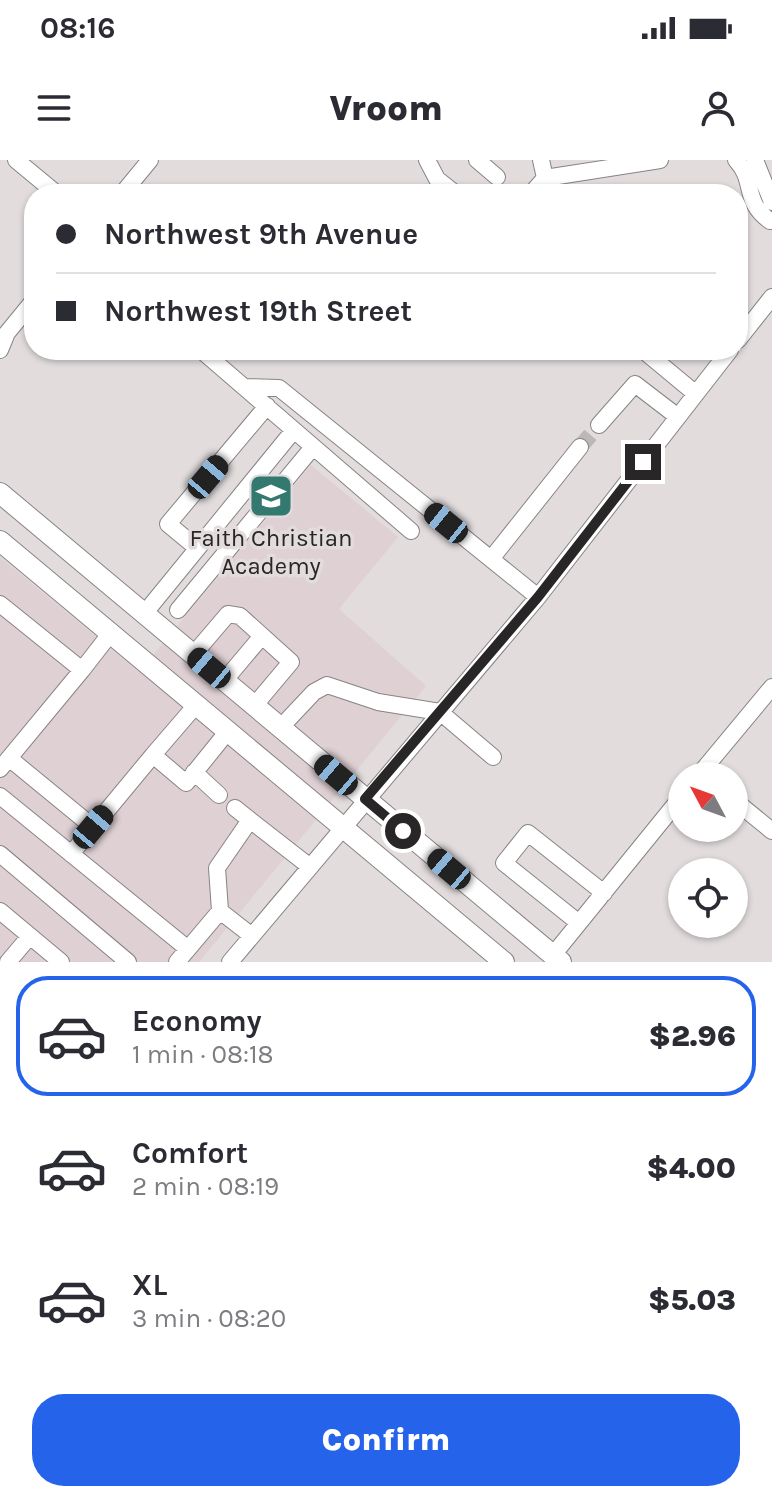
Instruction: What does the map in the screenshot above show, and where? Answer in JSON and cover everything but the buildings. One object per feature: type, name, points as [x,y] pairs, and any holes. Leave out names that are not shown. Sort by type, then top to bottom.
[{"type":"main road","points":[[0,493],[557,959]]},
{"type":"main road","points":[[0,541],[504,962]]},
{"type":"street","points":[[16,160],[45,184]]},
{"type":"street","points":[[130,184],[150,160]]},
{"type":"street","points":[[427,160],[437,179],[443,184]]},
{"type":"street","points":[[477,160],[497,177]]},
{"type":"street","points":[[541,160],[545,178]]},
{"type":"street","points":[[736,160],[754,169],[755,210],[771,214]]},
{"type":"street","points":[[540,184],[545,178],[593,165],[651,161]]},
{"type":"street","points":[[748,327],[772,297]]},
{"type":"street","points":[[0,350],[3,333],[24,311]]},
{"type":"street","points":[[213,360],[411,531]]},
{"type":"street","points":[[655,360],[696,394]]},
{"type":"street","points":[[230,962],[538,597],[722,360]]},
{"type":"street","points":[[599,425],[635,384],[678,417]]},
{"type":"street","points":[[244,387],[279,388],[538,597]]},
{"type":"street","points":[[197,548],[168,524],[267,406]]},
{"type":"street","points":[[144,614],[294,430]]},
{"type":"street","points":[[178,610],[313,447]]},
{"type":"street","points":[[491,559],[580,447]]},
{"type":"street","points":[[0,604],[82,670]]},
{"type":"street","points":[[193,655],[228,614],[240,616],[291,662],[254,706]]},
{"type":"street","points":[[93,827],[4,764],[110,634]]},
{"type":"street","points":[[224,681],[262,636]]},
{"type":"street","points":[[280,728],[314,692],[327,685],[378,702],[440,712],[493,757]]},
{"type":"street","points":[[711,762],[772,687]]},
{"type":"street","points":[[71,854],[196,705]]},
{"type":"street","points":[[153,755],[186,783],[228,731]]},
{"type":"street","points":[[194,772],[219,795]]},
{"type":"street","points":[[0,796],[71,854],[182,956],[220,911],[217,868],[250,820]]},
{"type":"street","points":[[235,808],[309,866]]},
{"type":"street","points":[[748,811],[772,831]]},
{"type":"street","points":[[557,959],[579,923],[668,813]]},
{"type":"street","points":[[579,923],[504,863],[528,833],[604,893]]},
{"type":"street","points":[[0,854],[128,962]]},
{"type":"street","points":[[0,911],[61,962]]},
{"type":"street","points":[[220,911],[252,936]]},
{"type":"street","points":[[0,956],[8,962],[30,936]]},
{"type":"shaded area","points":[[311,465],[398,537],[339,609],[426,686],[199,962],[0,962],[0,557],[139,672]]},
{"type":"tunnel","points":[[580,447],[599,425]]},
{"type":"place","name":"Faith Christian Academy","points":[[271,496]]},
{"type":"route","points":[[403,831],[365,799],[538,597],[643,462]]}]
